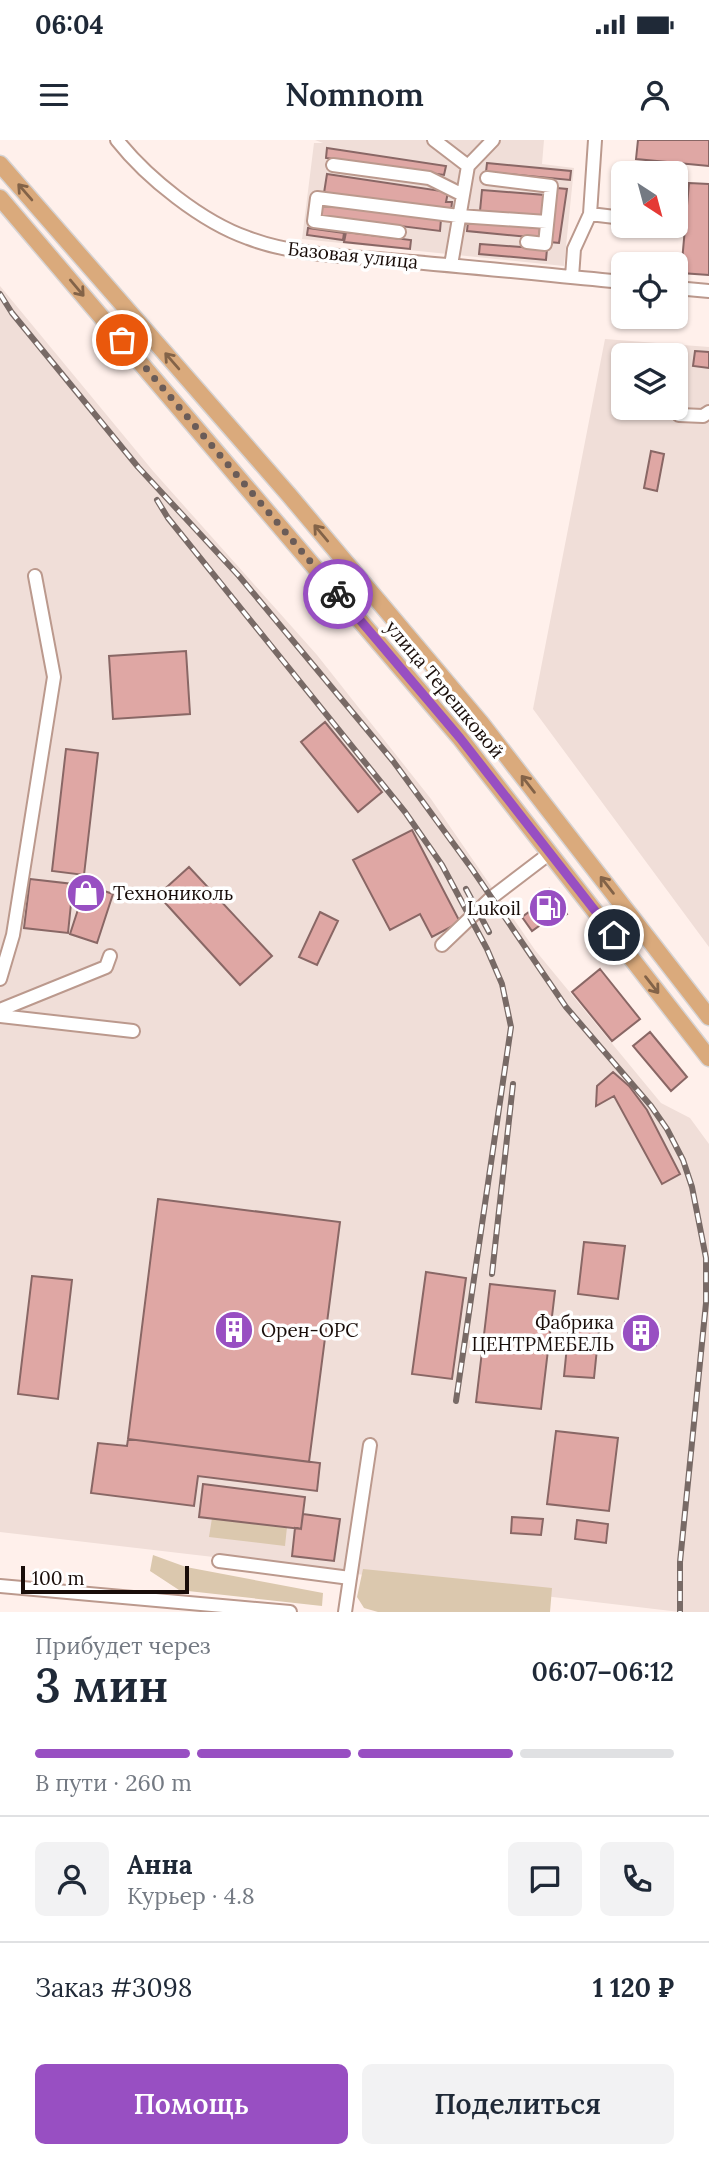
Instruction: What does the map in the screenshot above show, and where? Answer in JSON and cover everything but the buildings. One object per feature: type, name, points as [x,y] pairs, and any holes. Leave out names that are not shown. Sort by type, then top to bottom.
[{"type":"main road","name":"улица Терешковой","points":[[0,164],[341,556],[481,723],[709,1017]]},
{"type":"main road","name":"улица Терешковой","points":[[0,198],[460,738],[709,1058]]},
{"type":"main road","points":[[550,853],[570,838]]},
{"type":"street","name":"Базовая улица","points":[[117,140],[177,198],[211,221],[247,238],[284,248],[611,281]]},
{"type":"street","points":[[435,140],[468,166]]},
{"type":"street","points":[[451,265],[468,166],[492,140]]},
{"type":"street","points":[[572,277],[574,249],[590,214],[595,140]]},
{"type":"street","points":[[332,165],[429,178],[463,195]]},
{"type":"street","points":[[487,178],[551,186],[545,243],[527,242]]},
{"type":"street","points":[[399,232],[314,221],[317,198],[459,216],[547,222]]},
{"type":"street","points":[[590,214],[611,217]]},
{"type":"street","points":[[688,289],[709,291]]},
{"type":"street","points":[[688,415],[703,416],[709,412]]},
{"type":"street","points":[[0,979],[13,935],[54,677],[34,576]]},
{"type":"street","points":[[442,945],[491,898],[550,853]]},
{"type":"street","points":[[0,1010],[106,967],[110,956]]},
{"type":"street","points":[[0,1016],[133,1031]]},
{"type":"street","points":[[345,1612],[370,1445]]},
{"type":"street","points":[[219,1561],[350,1578]]},
{"type":"street","points":[[0,1586],[290,1612]]},
{"type":"shaded area","points":[[315,140],[544,140],[542,164],[574,168],[564,266],[302,239],[314,143],[323,143]]},
{"type":"shaded area","points":[[0,286],[153,471],[317,655],[431,799],[535,950],[661,1103],[690,1118],[709,1144],[709,1612],[680,1612],[0,1532]]},
{"type":"shaded area","points":[[605,339],[657,343],[611,343],[611,420],[688,420],[688,345],[709,347],[709,947],[533,709]]},
{"type":"shaded area","points":[[212,1518],[287,1527],[285,1546],[209,1537]]},
{"type":"shaded area","points":[[153,1555],[186,1567],[323,1593],[322,1606],[179,1590],[150,1571]]},
{"type":"shaded area","points":[[363,1569],[552,1588],[550,1612],[378,1612],[364,1608],[357,1597]]},
{"type":"railway","points":[[0,294],[12,313],[138,467],[239,576],[393,761],[472,869],[566,1007],[651,1106],[683,1160],[692,1187],[706,1258],[706,1303],[680,1562],[680,1612]]},
{"type":"railway","points":[[157,500],[168,518],[405,812],[442,865],[487,949],[502,984],[511,1027],[456,1401]]},
{"type":"railway","points":[[466,889],[489,932]]},
{"type":"railway","points":[[492,1274],[513,1084]]},
{"type":"way so far","points":[[122,340],[338,594]]},
{"type":"place","name":"Технониколь","points":[[86,893]]},
{"type":"place","name":"Lukoil","points":[[548,908]]},
{"type":"place","name":"Орен-ОРС","points":[[234,1330]]},
{"type":"place","name":"Фабрика ЦЕНТРМЕБЕЛЬ","points":[[641,1333]]},
{"type":"route","points":[[338,594],[460,738],[614,935]]}]
